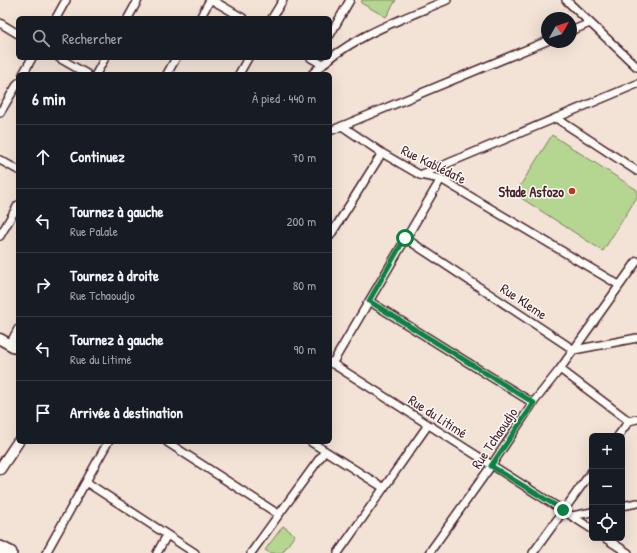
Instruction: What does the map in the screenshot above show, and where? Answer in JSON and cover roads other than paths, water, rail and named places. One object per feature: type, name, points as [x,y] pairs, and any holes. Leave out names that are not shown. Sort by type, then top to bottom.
[{"type":"highway","points":[[0,548],[10,553]]},
{"type":"street","points":[[57,16],[66,0]]},
{"type":"street","points":[[129,16],[138,0]]},
{"type":"street","points":[[201,16],[211,0],[239,16]]},
{"type":"street","points":[[273,16],[283,0]]},
{"type":"street","points":[[332,32],[350,0]]},
{"type":"street","points":[[332,58],[347,46],[376,30],[447,0]]},
{"type":"street","points":[[566,0],[637,67]]},
{"type":"street","points":[[0,23],[16,33]]},
{"type":"street","points":[[577,28],[590,23]]},
{"type":"street","points":[[332,131],[541,43]]},
{"type":"street","points":[[24,72],[31,60]]},
{"type":"street","points":[[62,60],[84,72]]},
{"type":"street","points":[[97,72],[104,60]]},
{"type":"street","points":[[168,72],[175,60]]},
{"type":"street","points":[[240,72],[247,60]]},
{"type":"street","points":[[316,60],[323,65]]},
{"type":"street","points":[[314,72],[329,60]]},
{"type":"street","points":[[420,175],[637,84]]},
{"type":"street","points":[[0,113],[16,86]]},
{"type":"street","points":[[556,118],[637,171]]},
{"type":"street","name":"Rue Kablédafe","points":[[342,126],[382,153],[420,175],[441,179],[619,286]]},
{"type":"street","points":[[332,233],[382,153]]},
{"type":"street","points":[[0,160],[16,169]]},
{"type":"street","points":[[332,361],[441,179]]},
{"type":"street","points":[[0,236],[16,208]]},
{"type":"street","name":"Rue Kleme","points":[[405,238],[574,350]]},
{"type":"street","name":"Rue Tchaoudjo","points":[[429,553],[534,403],[574,350],[619,286],[634,268],[637,261]]},
{"type":"street","points":[[369,301],[534,403]]},
{"type":"street","points":[[574,350],[637,338]]},
{"type":"street","points":[[0,339],[14,347]]},
{"type":"street","name":"Rue du Litimé","points":[[332,364],[589,527]]},
{"type":"street","points":[[560,369],[629,421],[637,420]]},
{"type":"street","points":[[620,433],[629,421]]},
{"type":"street","points":[[338,553],[428,425]]},
{"type":"street","points":[[0,469],[17,444]]},
{"type":"street","points":[[46,553],[107,444]]},
{"type":"street","points":[[170,444],[278,514]]},
{"type":"street","points":[[314,444],[384,488]]},
{"type":"street","points":[[251,553],[325,451]]},
{"type":"street","points":[[532,553],[589,475]]},
{"type":"street","points":[[86,482],[195,553]]},
{"type":"street","points":[[625,505],[637,502]]},
{"type":"street","points":[[572,516],[589,513]]},
{"type":"street","points":[[157,553],[167,535]]},
{"type":"street","points":[[609,541],[625,552]]},
{"type":"place","name":"Stade Asfozo","points":[[572,191]]}]
